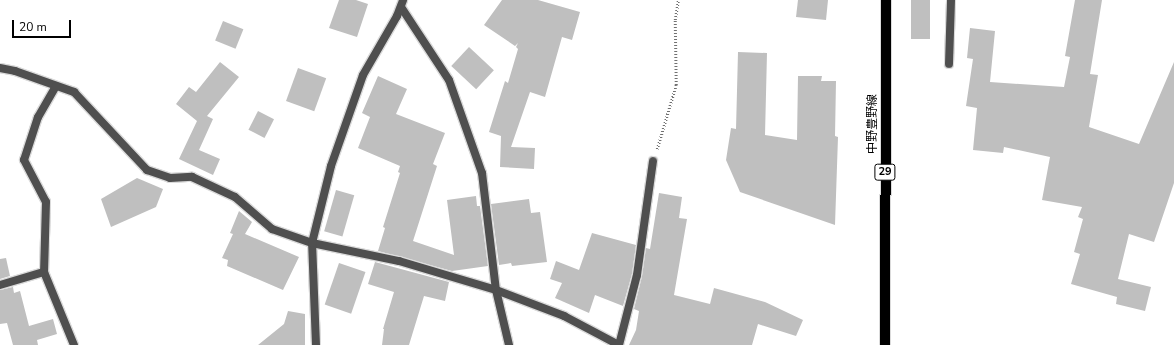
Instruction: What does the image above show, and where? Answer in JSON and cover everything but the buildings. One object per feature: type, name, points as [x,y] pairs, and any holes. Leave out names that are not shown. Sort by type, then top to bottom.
[{"type":"main road","name":"中野豊野線","points":[[885,345],[886,0]]},
{"type":"street","points":[[949,64],[952,0]]},
{"type":"street","points":[[316,345],[312,243],[331,166],[363,76],[397,16],[402,4]]},
{"type":"street","points":[[402,4],[449,80],[482,173],[496,290],[508,345]]},
{"type":"street","points":[[0,68],[16,71],[74,92],[147,170],[170,178],[192,177],[235,196],[272,228],[312,243],[399,261],[496,290],[564,316],[619,345],[637,275],[653,160]]},
{"type":"street","points":[[56,86],[38,117],[24,160],[46,202],[44,272],[74,345]]},
{"type":"street","points":[[0,285],[44,272]]},
{"type":"path","points":[[653,160],[676,85],[675,20],[678,0]]}]
